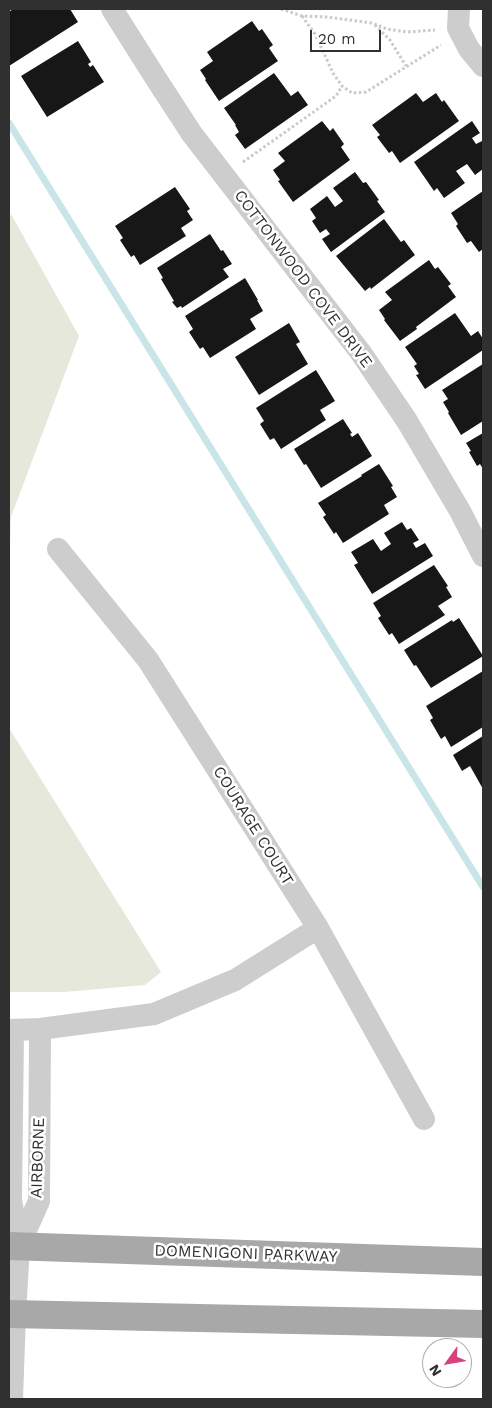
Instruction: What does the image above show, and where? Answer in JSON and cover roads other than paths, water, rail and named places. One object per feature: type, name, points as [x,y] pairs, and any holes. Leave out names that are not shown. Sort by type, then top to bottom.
[{"type":"main road","name":"DOMENIGONI PARKWAY","points":[[14,1246],[483,1262]]},
{"type":"main road","points":[[12,1314],[483,1324]]},
{"type":"street","name":"COTTONWOOD COVE DRIVE","points":[[112,9],[192,134],[362,353],[407,420],[483,556]]},
{"type":"street","points":[[459,23],[469,49],[483,66]]},
{"type":"street","name":"COURAGE COURT","points":[[58,549],[148,660],[318,928],[424,1119]]},
{"type":"street","points":[[11,1030],[40,1029],[154,1014],[235,980],[318,928]]},
{"type":"street","name":"AIRBORNE","points":[[14,1246],[39,1201],[40,1029]]},
{"type":"street","name":"AIRBORNE","points":[[11,1030],[11,1200],[14,1246]]},
{"type":"street","points":[[12,1399],[14,1246]]},
{"type":"waterway","points":[[9,123],[483,887]]}]
